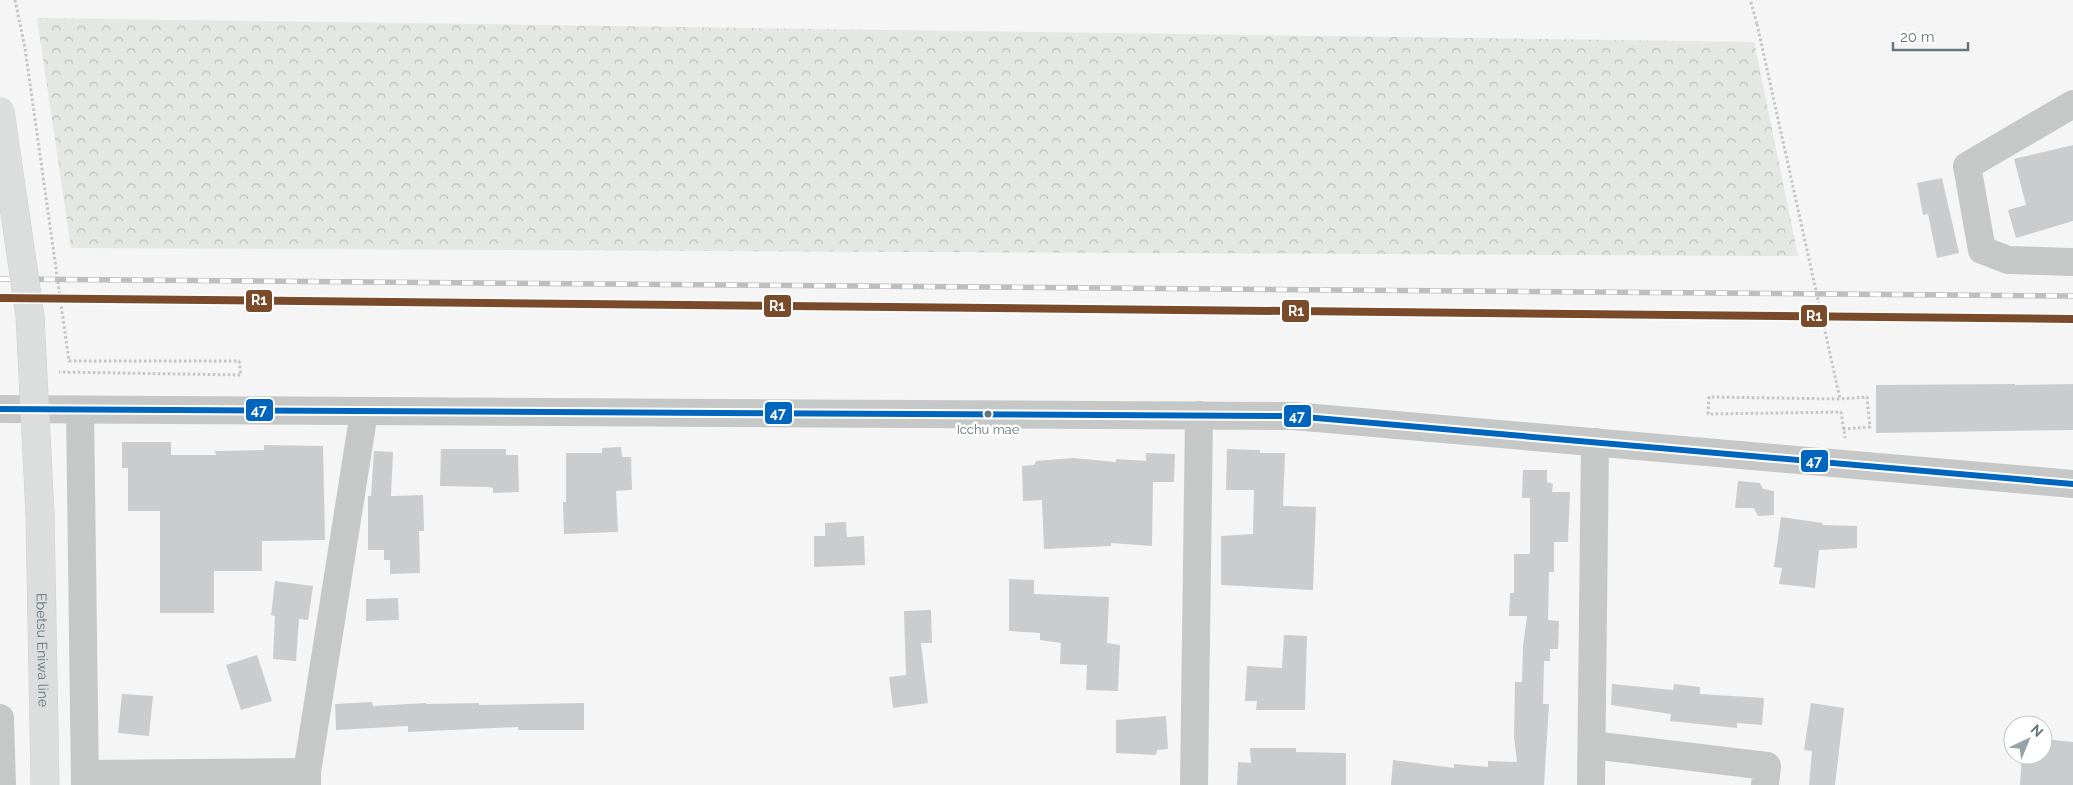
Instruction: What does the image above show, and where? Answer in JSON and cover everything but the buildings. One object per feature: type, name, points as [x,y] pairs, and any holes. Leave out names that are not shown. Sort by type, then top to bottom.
[{"type":"main road","name":"Ebetsu Eniwa line","points":[[0,111],[30,316],[40,514],[45,785]]},
{"type":"street","points":[[2073,104],[1967,166],[1982,250],[2008,260],[2073,262]]},
{"type":"street","points":[[0,410],[1293,416],[2073,484]]},
{"type":"street","points":[[80,410],[85,780],[308,779],[364,412]]},
{"type":"street","points":[[1194,785],[1199,415]]},
{"type":"street","points":[[1591,785],[1595,442]]},
{"type":"street","points":[[0,718],[2,785]]},
{"type":"street","points":[[1592,746],[1767,766],[1765,785]]},
{"type":"path","points":[[15,0],[25,48],[69,361],[239,361],[241,375],[59,372]]},
{"type":"path","points":[[1751,2],[1840,399]]},
{"type":"path","points":[[1843,429],[1870,427],[1868,396],[1840,399],[1708,397],[1708,414],[1841,412],[1843,429],[1846,444]]},
{"type":"green space","points":[[37,18],[1754,42],[1798,256],[71,248]]},
{"type":"railway","points":[[0,279],[2073,296]]},
{"type":"transit line","name":"R1","points":[[0,298],[2073,319]]},
{"type":"transit line","name":"47","points":[[0,409],[1293,416],[2073,484]]},
{"type":"place","name":"Icchu mae","points":[[988,414]]}]
